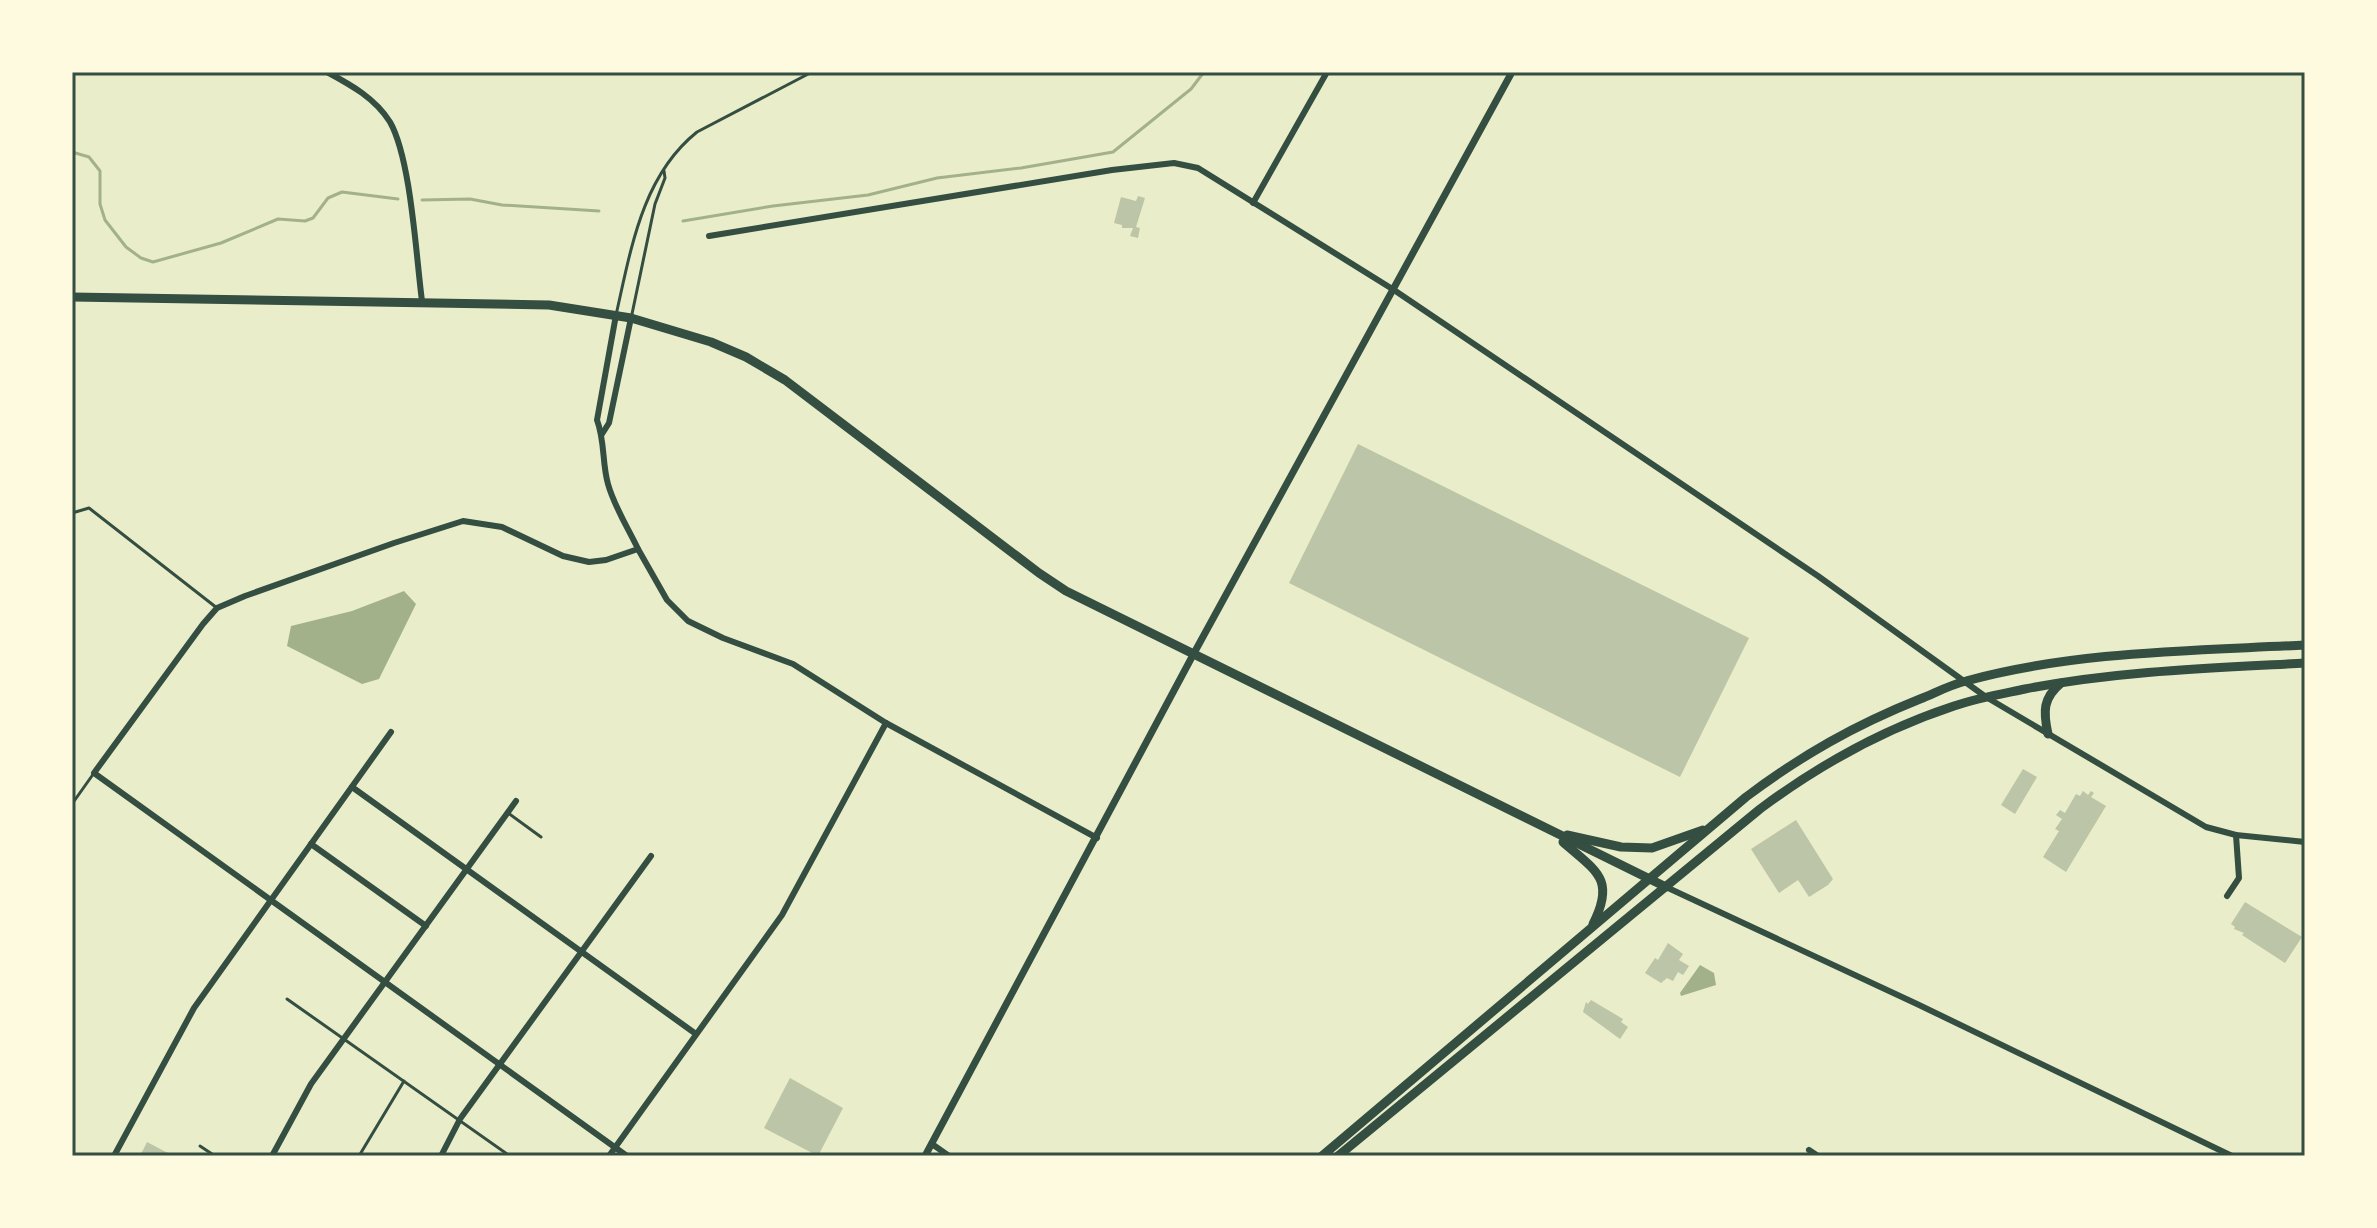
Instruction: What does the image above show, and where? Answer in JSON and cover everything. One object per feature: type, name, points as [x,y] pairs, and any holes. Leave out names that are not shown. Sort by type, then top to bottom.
[{"type":"main road","points":[[72,297],[549,305],[631,318],[711,342],[746,357],[785,380],[1039,573],[1092,606],[1666,887]]},
{"type":"main road","points":[[1322,1156],[1712,826],[1796,760],[1837,736],[1964,682],[2035,666],[2305,645]]},
{"type":"main road","points":[[1338,1156],[1760,809],[1838,758],[1917,719],[1986,697],[2061,683],[2184,669],[2305,663]]},
{"type":"main road","points":[[2048,734],[2044,718],[2046,699],[2061,683]]},
{"type":"main road","points":[[1552,832],[1621,847],[1652,848],[1712,826]]},
{"type":"main road","points":[[1552,832],[1594,868],[1601,880],[1604,898],[1590,929]]},
{"type":"street","points":[[327,72],[362,91],[389,121],[396,137],[410,205],[422,301]]},
{"type":"street","points":[[1253,203],[1327,72]]},
{"type":"street","points":[[925,1156],[1193,655],[1512,72]]},
{"type":"street","points":[[709,236],[1174,163],[1198,168],[1394,290],[1818,576],[1986,697],[2206,827],[2236,835],[2305,842]]},
{"type":"street","points":[[616,315],[597,420],[602,434],[609,487],[638,549],[667,600],[688,621],[723,638],[793,664],[886,723],[1097,838]]},
{"type":"street","points":[[602,434],[609,423],[631,318]]},
{"type":"street","points":[[627,1156],[94,773],[217,608],[245,596],[463,521],[502,527],[563,556],[589,562],[606,560],[638,549]]},
{"type":"street","points":[[609,1156],[782,915],[886,723]]},
{"type":"street","points":[[114,1156],[194,1008],[391,732]]},
{"type":"street","points":[[352,787],[696,1034]]},
{"type":"street","points":[[272,1156],[311,1084],[516,801]]},
{"type":"street","points":[[2227,896],[2239,878],[2236,835]]},
{"type":"street","points":[[311,844],[426,926]]},
{"type":"street","points":[[441,1156],[460,1119],[651,856]]},
{"type":"street","points":[[1666,887],[2232,1156]]},
{"type":"street","points":[[932,1144],[949,1156]]},
{"type":"street","points":[[1809,1150],[1818,1156]]},
{"type":"lane","points":[[616,315],[646,201],[658,174],[697,132],[812,72]]},
{"type":"lane","points":[[631,318],[655,204],[665,178],[664,171]]},
{"type":"lane","points":[[72,513],[89,508],[217,608]]},
{"type":"lane","points":[[72,804],[94,773]]},
{"type":"lane","points":[[508,813],[541,837]]},
{"type":"lane","points":[[287,999],[510,1156]]},
{"type":"lane","points":[[359,1156],[404,1081]]},
{"type":"lane","points":[[200,1146],[215,1156]]},
{"type":"shaded area","points":[[404,591],[416,604],[379,679],[362,684],[287,646],[291,626],[352,611]]},
{"type":"shaded area","points":[[1700,965],[1714,973],[1716,985],[1681,996],[1680,993]]},
{"type":"building","points":[[1138,196],[1145,198],[1136,227],[1140,228],[1138,238],[1130,236],[1133,228],[1122,228],[1122,225],[1114,223],[1121,197],[1136,201]]},
{"type":"building","points":[[1358,444],[1749,638],[1680,777],[1289,583]]},
{"type":"building","points":[[2023,769],[2037,777],[2015,814],[2001,805]]},
{"type":"building","points":[[2083,791],[2088,795],[2091,791],[2094,793],[2091,797],[2106,806],[2066,872],[2043,857],[2059,831],[2055,829],[2062,819],[2056,815],[2060,810],[2065,813],[2076,794],[2080,796]]},
{"type":"building","points":[[1796,820],[1833,879],[1809,897],[1798,880],[1779,893],[1751,849]]},
{"type":"building","points":[[2245,902],[2302,937],[2285,963],[2234,929],[2231,924]]},
{"type":"building","points":[[1668,943],[1683,954],[1679,960],[1689,966],[1683,975],[1678,972],[1673,981],[1667,978],[1661,983],[1645,973],[1655,958],[1658,960]]},
{"type":"building","points":[[1591,1000],[1623,1019],[1621,1022],[1628,1027],[1620,1039],[1583,1012],[1586,1002],[1588,1004]]},
{"type":"building","points":[[790,1078],[843,1108],[818,1156],[764,1128]]},
{"type":"building","points":[[147,1142],[164,1151],[175,1156],[140,1156]]},
{"type":"waterway","points":[[683,221],[868,195],[937,178],[1113,152],[1191,89],[1204,72]]},
{"type":"waterway","points":[[72,152],[89,157],[100,171],[100,204],[105,220],[126,247],[153,262],[221,243],[278,219],[305,221],[313,218],[328,198],[342,192],[398,199]]},
{"type":"waterway","points":[[422,200],[470,199],[502,205],[599,211]]}]
